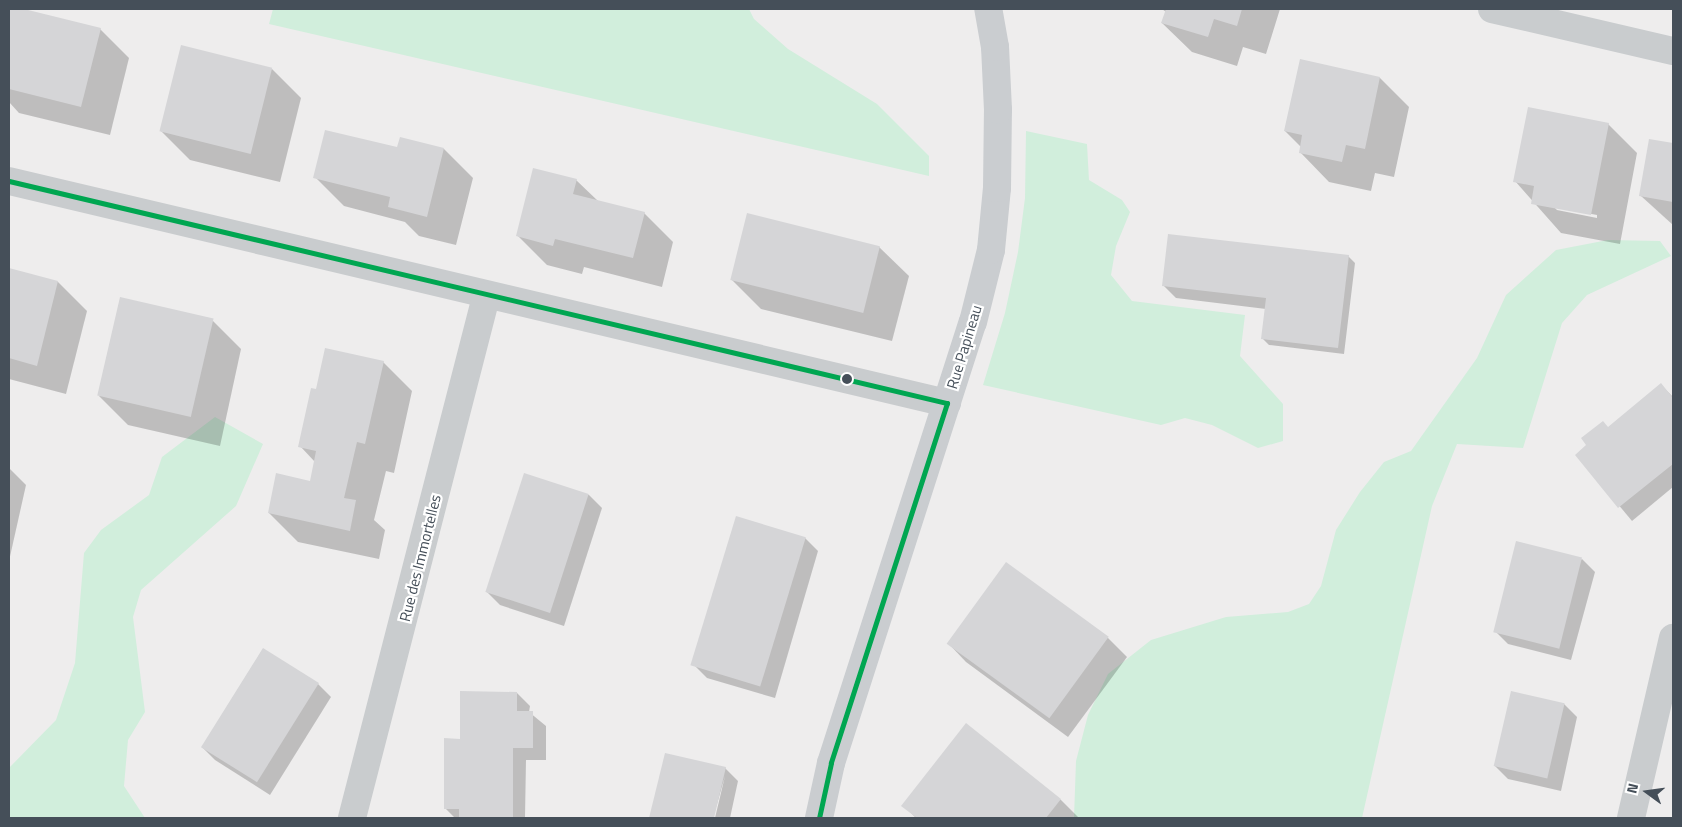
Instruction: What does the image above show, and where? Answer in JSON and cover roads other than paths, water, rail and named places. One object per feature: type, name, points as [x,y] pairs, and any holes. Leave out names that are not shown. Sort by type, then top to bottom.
[{"type":"street","name":"Rue Papineau","points":[[819,818],[831,763],[947,403],[991,250],[995,206],[998,110],[995,47],[988,9]]},
{"type":"street","points":[[1492,9],[1673,50]]},
{"type":"street","points":[[9,181],[486,296],[947,403]]},
{"type":"street","name":"Rue des Immortelles","points":[[352,818],[486,296]]},
{"type":"street","points":[[1631,818],[1673,638]]}]
